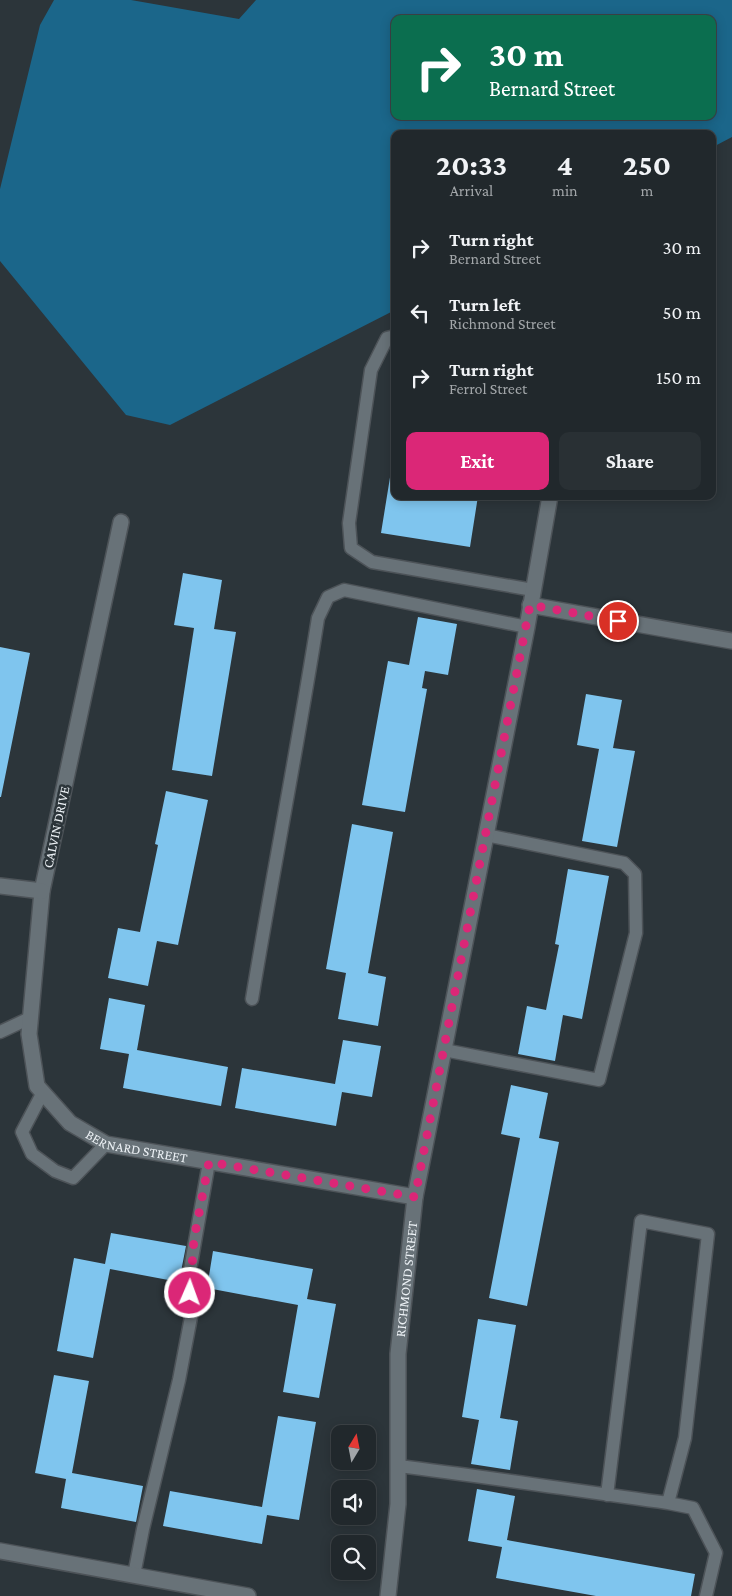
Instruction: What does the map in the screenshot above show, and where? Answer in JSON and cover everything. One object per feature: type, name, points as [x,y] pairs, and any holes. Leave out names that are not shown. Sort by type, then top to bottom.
[{"type":"street","name":"RICHMOND STREET","points":[[388,1596],[398,1504],[398,1354],[415,1197],[527,627],[549,500]]},
{"type":"street","name":"CALVIN DRIVE","points":[[70,1122],[37,1086],[29,1034],[30,1018],[42,891],[121,522]]},
{"type":"street","points":[[530,605],[732,641]]},
{"type":"street","points":[[0,886],[42,891]]},
{"type":"street","name":"BERNARD STREET","points":[[70,1122],[106,1144],[415,1197]]},
{"type":"street","points":[[0,1551],[248,1596]]},
{"type":"lane","points":[[391,337],[387,338],[370,370],[349,523],[352,548],[372,562],[533,590]]},
{"type":"lane","points":[[252,1000],[271,880],[297,754],[318,618],[328,597],[344,590],[527,627]]},
{"type":"lane","points":[[444,1050],[599,1080],[636,933],[635,874],[624,863],[486,835]]},
{"type":"lane","points":[[0,1032],[30,1018]]},
{"type":"lane","points":[[43,1092],[22,1132],[32,1154],[55,1171],[73,1178],[106,1144]]},
{"type":"lane","points":[[134,1576],[190,1326],[190,1270],[209,1162]]},
{"type":"lane","points":[[607,1495],[641,1221],[708,1234],[685,1438],[668,1503]]},
{"type":"lane","points":[[398,1466],[693,1508],[716,1553],[706,1596]]},
{"type":"shaded area","points":[[54,0],[131,0],[239,19],[256,0],[732,0],[732,137],[716,145],[716,130],[391,130],[391,312],[170,425],[126,415],[0,261],[0,189],[40,25]]},
{"type":"building","points":[[391,471],[391,500],[477,500],[470,547],[381,533]]},
{"type":"building","points":[[183,573],[222,580],[214,629],[236,632],[212,776],[172,770],[194,628],[174,625]]},
{"type":"building","points":[[418,617],[457,624],[448,675],[425,671],[422,688],[427,689],[405,812],[362,805],[388,661],[409,665]]},
{"type":"building","points":[[0,647],[30,653],[1,797],[0,797]]},
{"type":"building","points":[[586,694],[622,700],[613,748],[635,751],[617,847],[582,841],[599,749],[577,745]]},
{"type":"building","points":[[166,791],[208,800],[178,945],[157,941],[148,986],[108,978],[118,928],[140,932],[158,845],[155,844]]},
{"type":"building","points":[[352,824],[393,832],[368,973],[386,977],[378,1026],[338,1019],[346,973],[326,969]]},
{"type":"building","points":[[568,869],[609,876],[582,1019],[563,1015],[555,1061],[518,1054],[527,1006],[546,1010],[559,945],[555,944]]},
{"type":"building","points":[[109,998],[145,1005],[137,1050],[228,1067],[221,1106],[123,1088],[129,1054],[100,1049]]},
{"type":"building","points":[[343,1040],[381,1046],[372,1097],[342,1092],[336,1126],[235,1108],[242,1068],[335,1084]]},
{"type":"building","points":[[511,1085],[548,1093],[539,1138],[559,1142],[527,1306],[489,1298],[520,1138],[501,1134]]},
{"type":"building","points":[[111,1233],[186,1246],[179,1282],[110,1269],[93,1358],[57,1351],[74,1258],[105,1264]]},
{"type":"building","points":[[213,1251],[313,1269],[307,1299],[336,1304],[319,1398],[283,1392],[298,1305],[207,1288]]},
{"type":"building","points":[[478,1319],[516,1325],[500,1418],[518,1421],[510,1470],[471,1464],[479,1420],[462,1417]]},
{"type":"building","points":[[54,1375],[89,1381],[72,1473],[143,1486],[136,1522],[61,1508],[66,1479],[35,1473]]},
{"type":"building","points":[[278,1416],[316,1422],[299,1520],[267,1515],[262,1544],[163,1526],[170,1491],[262,1507]]},
{"type":"building","points":[[477,1489],[515,1496],[507,1540],[695,1574],[691,1596],[596,1596],[496,1578],[502,1547],[468,1541]]},
{"type":"route","points":[[190,1293],[190,1270],[194,1239],[209,1162],[415,1197],[530,605],[618,621]]}]
